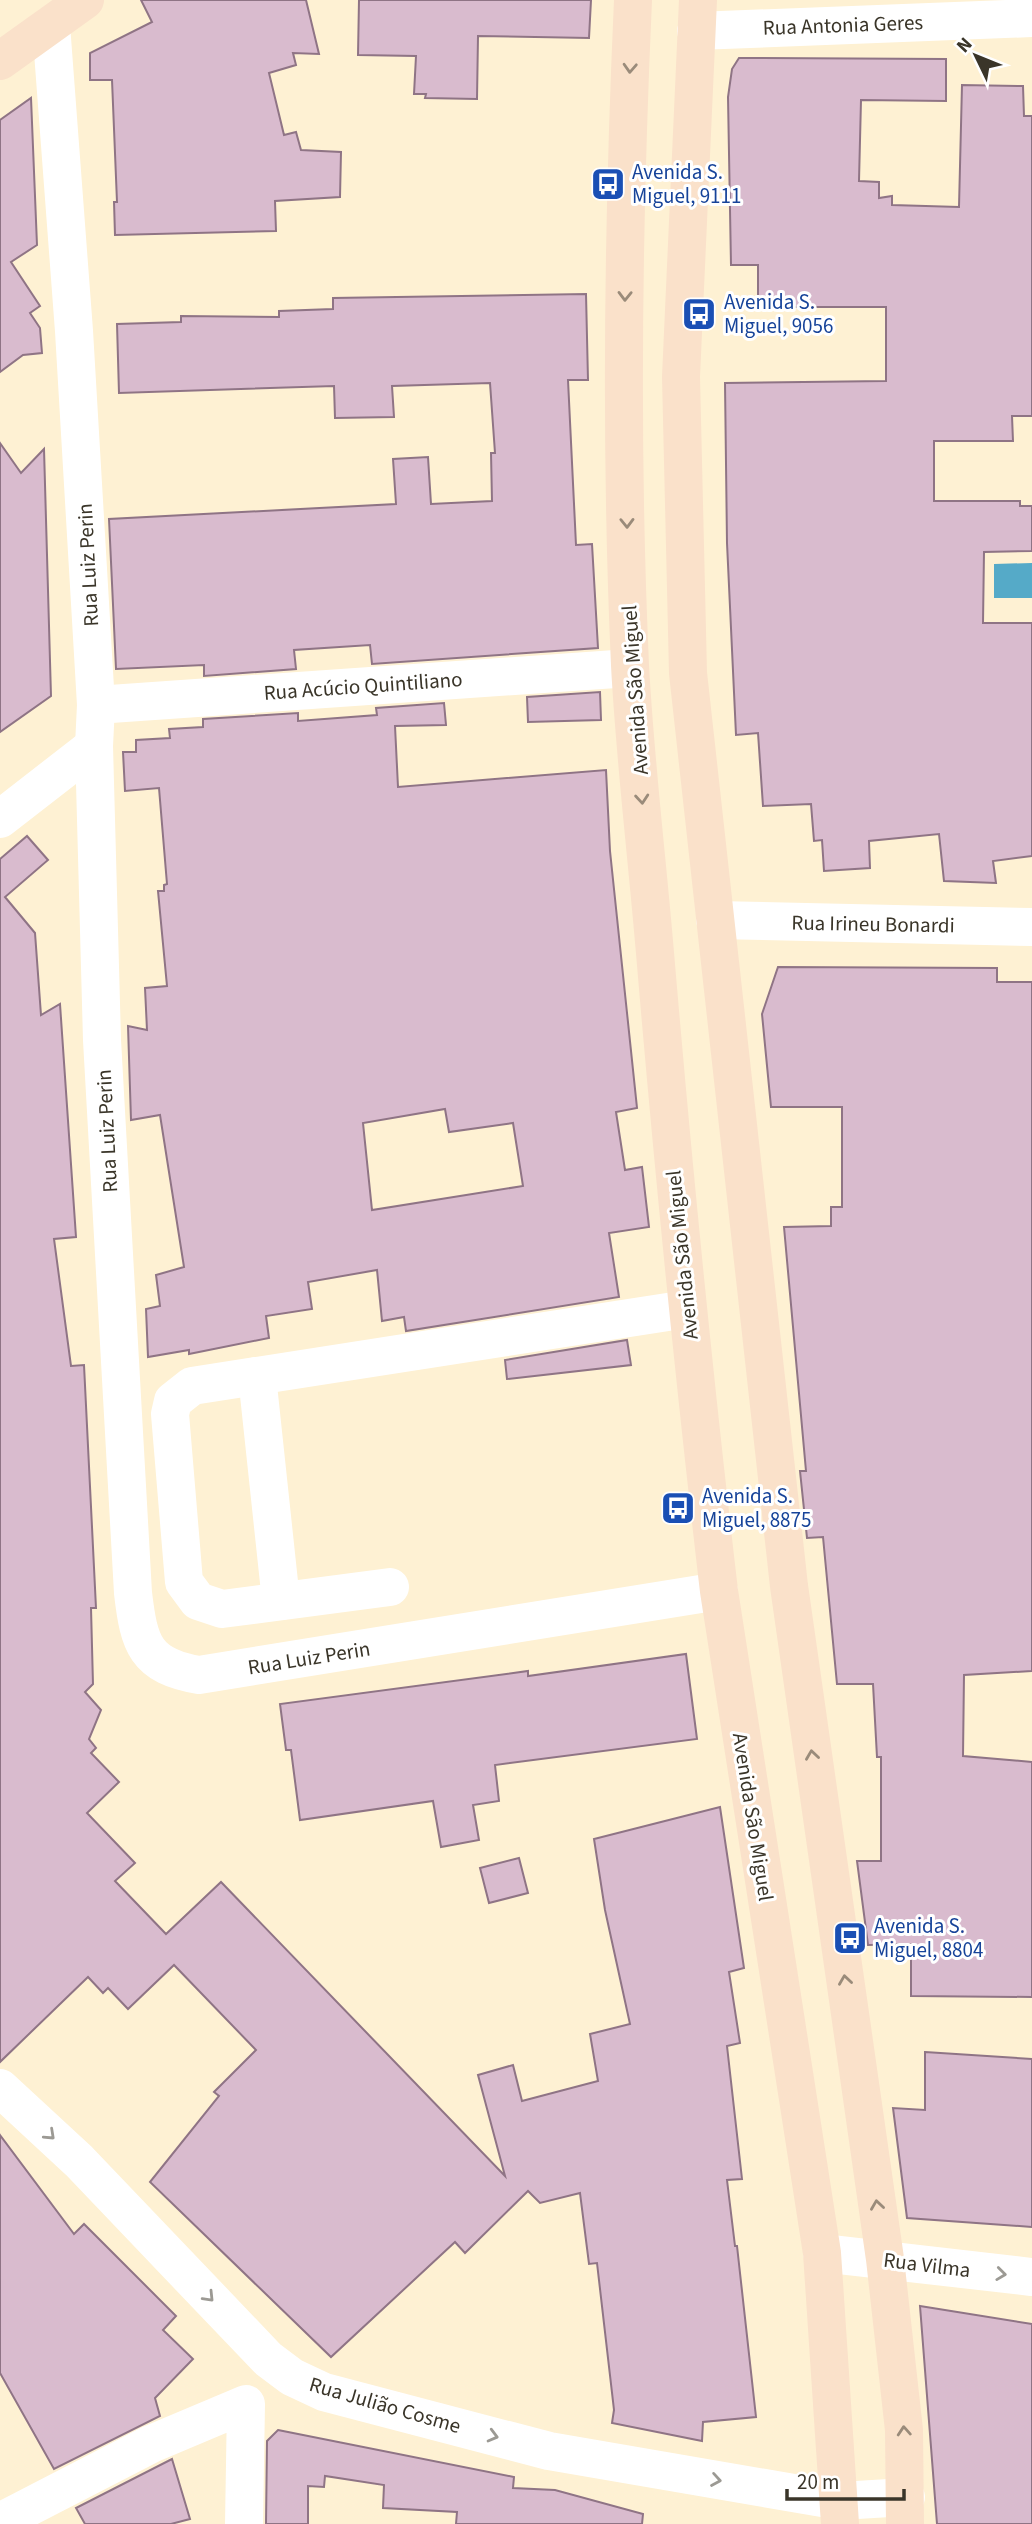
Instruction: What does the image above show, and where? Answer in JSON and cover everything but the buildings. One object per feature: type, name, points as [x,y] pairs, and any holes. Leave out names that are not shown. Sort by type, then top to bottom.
[{"type":"main road","points":[[0,61],[85,0]]},
{"type":"main road","name":"Avenida São Miguel","points":[[633,0],[627,123],[624,383],[630,667],[687,1309],[719,1591],[822,2253],[832,2428],[840,2513]]},
{"type":"main road","points":[[697,16],[681,377],[688,673],[789,1587],[885,2259],[904,2430],[905,2511]]},
{"type":"street","name":"Rua Antonia Geres","points":[[697,16],[1032,18]]},
{"type":"street","name":"Rua Luiz Perin","points":[[51,25],[74,331],[96,705],[94,746],[104,1068],[133,1593],[137,1628],[145,1647],[172,1670],[199,1675],[719,1591]]},
{"type":"street","name":"Rua Acúcio Quintiliano","points":[[96,705],[630,667]]},
{"type":"street","points":[[0,819],[94,746]]},
{"type":"street","name":"Rua Irineu Bonardi","points":[[715,920],[1032,927]]},
{"type":"street","points":[[390,1587],[222,1609],[198,1601],[184,1582],[170,1414],[173,1401],[192,1386],[687,1309]]},
{"type":"street","points":[[257,1376],[281,1601]]},
{"type":"street","name":"Rua Julião Cosme","points":[[0,2088],[79,2161],[268,2359],[292,2377],[324,2392],[549,2451],[840,2513]]},
{"type":"street","name":"Rua Vilma","points":[[822,2253],[1032,2277]]},
{"type":"street","points":[[0,2522],[139,2450],[246,2404],[292,2377]]},
{"type":"street","points":[[244,2524],[246,2404]]},
{"type":"street","points":[[840,2513],[905,2511]]},
{"type":"water","points":[[1032,563],[1032,598],[994,598],[994,564]]},
{"type":"place","name":"Avenida S. Miguel, 9111","points":[[608,184]]},
{"type":"place","name":"Avenida S. Miguel, 9056","points":[[699,314]]},
{"type":"place","name":"Avenida S. Miguel, 8875","points":[[678,1508]]},
{"type":"place","name":"Avenida S. Miguel, 8804","points":[[850,1938]]}]
